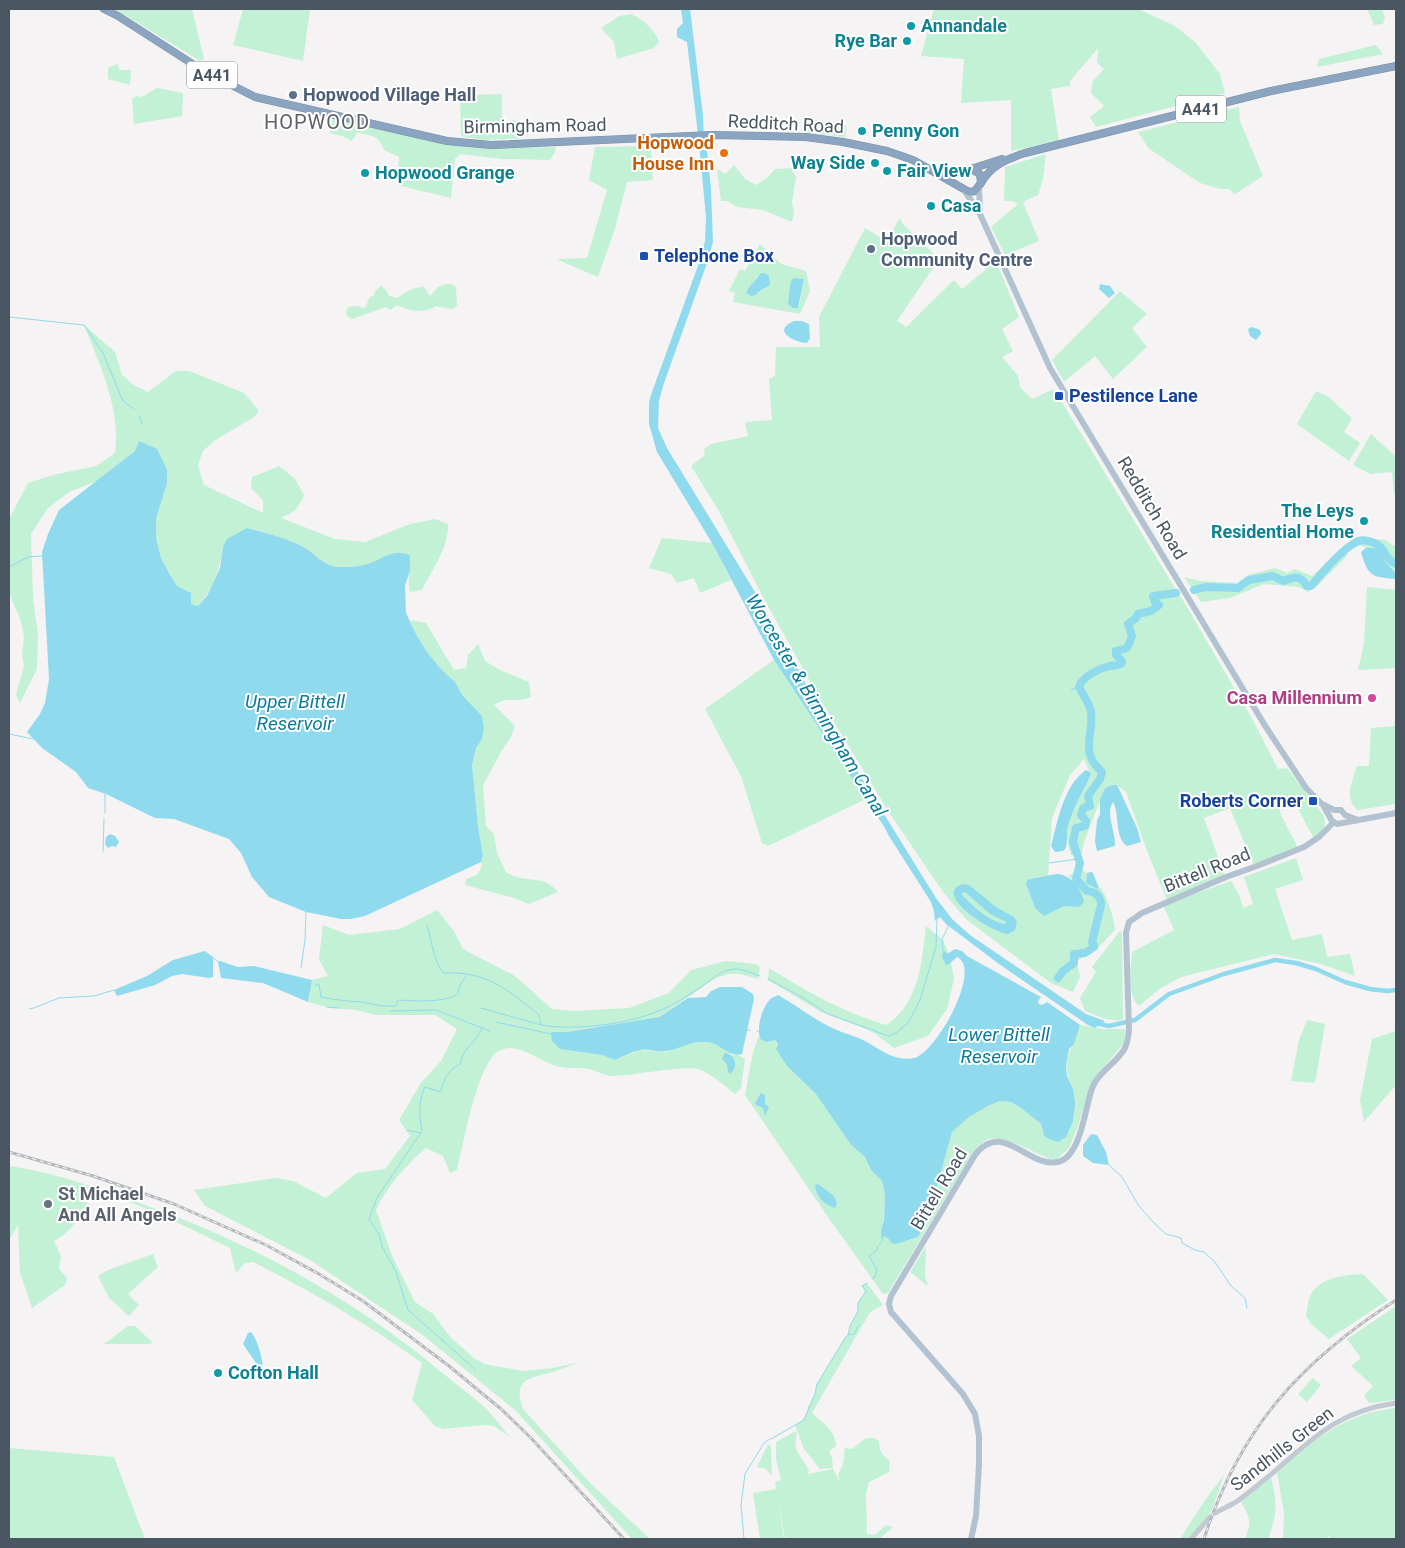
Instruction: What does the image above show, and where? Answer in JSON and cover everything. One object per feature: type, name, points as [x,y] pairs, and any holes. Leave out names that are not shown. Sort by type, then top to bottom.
[{"type":"highway","name":"Birmingham Road","points":[[104,9],[125,20],[202,70],[255,97],[447,141],[491,145],[696,136]]},
{"type":"highway","name":"A441","points":[[968,170],[998,160],[1271,91],[1396,66]]},
{"type":"highway","name":"Redditch Road","points":[[696,136],[792,136],[843,142],[887,151],[913,160],[962,188]]},
{"type":"highway","name":"A441","points":[[980,185],[989,170],[1008,159]]},
{"type":"highway","name":"Redditch Road","points":[[930,168],[949,172],[968,170]]},
{"type":"highway","points":[[968,170],[975,170],[980,174],[980,185],[975,191],[962,188],[959,178],[968,170]]},
{"type":"main road","name":"Redditch Road","points":[[980,185],[980,214]]},
{"type":"main road","name":"Redditch Road","points":[[962,188],[980,214],[1050,368],[1264,724],[1306,788],[1322,804],[1332,820]]},
{"type":"main road","name":"Redditch Road","points":[[1322,804],[1334,810]]},
{"type":"main road","points":[[1358,820],[1345,815],[1341,810],[1334,810],[1331,814],[1332,820],[1339,824],[1396,813]]},
{"type":"main road","points":[[1342,822],[1345,815]]},
{"type":"main road","name":"Bittell Road","points":[[971,1539],[976,1516],[979,1472],[979,1436],[975,1414],[963,1394],[892,1314],[889,1307],[890,1300],[975,1155],[981,1148],[991,1143],[1001,1142],[1049,1162],[1060,1162],[1068,1156],[1082,1128],[1093,1086],[1099,1076],[1124,1050],[1127,1044],[1129,1030],[1126,932],[1129,922],[1142,913],[1179,896],[1304,847],[1319,837],[1332,820]]},
{"type":"street","name":"Sandhills Green","points":[[1215,1513],[1264,1481],[1302,1446],[1330,1425],[1359,1411],[1396,1404]]},
{"type":"street","points":[[1191,1539],[1210,1517]]},
{"type":"green space","points":[[115,9],[192,9],[204,59],[200,61]]},
{"type":"green space","points":[[243,9],[310,9],[303,61],[233,45]]},
{"type":"green space","points":[[934,9],[1138,9],[1175,26],[1196,43],[1220,74],[1225,93],[1096,127],[1090,117],[1104,106],[1091,93],[1093,81],[1104,69],[1097,62],[1098,48],[1070,81],[1070,86],[1051,89],[1059,141],[1011,151],[1011,100],[961,103],[964,59],[921,56]]},
{"type":"green space","points":[[1367,9],[1382,9],[1385,17],[1383,24],[1374,25]]},
{"type":"green space","points":[[631,14],[648,25],[655,33],[659,42],[654,48],[617,59],[614,42],[601,28],[619,16]]},
{"type":"green space","points":[[1376,45],[1383,54],[1317,67],[1319,59]]},
{"type":"green space","points":[[117,64],[120,70],[131,70],[130,85],[108,79],[108,68]]},
{"type":"green space","points":[[157,88],[183,93],[182,116],[134,124],[132,99],[138,95],[140,98]]},
{"type":"green space","points":[[502,94],[502,122],[515,120],[523,125],[524,138],[484,140],[461,136],[460,95]]},
{"type":"green space","points":[[1239,107],[1240,121],[1263,176],[1235,194],[1229,189],[1221,189],[1200,183],[1148,148],[1138,132]]},
{"type":"green space","points":[[332,120],[450,144],[490,148],[556,147],[550,160],[503,159],[461,154],[455,159],[451,198],[397,185],[399,157],[384,150],[380,141],[370,135],[357,133],[352,141],[330,133]]},
{"type":"green space","points":[[816,120],[847,126],[845,137],[803,132],[801,130]]},
{"type":"green space","points":[[651,146],[653,180],[627,182],[615,229],[598,277],[556,259],[587,258],[607,190],[589,180],[595,147]]},
{"type":"green space","points":[[1046,154],[1043,179],[1038,195],[1023,202],[1039,241],[1005,255],[991,227],[1018,204],[1012,201],[1004,201],[1005,167]]},
{"type":"green space","points":[[734,165],[745,179],[756,185],[768,177],[775,169],[791,168],[796,177],[792,202],[794,213],[792,222],[763,210],[737,207],[727,201],[721,201],[717,169],[725,174]]},
{"type":"green space","points":[[900,218],[903,224],[939,259],[897,321],[906,327],[954,280],[962,289],[996,261],[1019,317],[1002,329],[1013,351],[1002,357],[1018,376],[1020,387],[1032,399],[1054,389],[1184,602],[1254,722],[1278,769],[1287,768],[1324,816],[1324,829],[1314,839],[1291,795],[1278,804],[1281,815],[1298,848],[1254,866],[1230,808],[1204,818],[1225,876],[1167,900],[1126,792],[1117,785],[1105,788],[1084,842],[1081,856],[1071,855],[1067,835],[1070,819],[1091,775],[1084,759],[1070,775],[1052,818],[1048,876],[1037,877],[1026,884],[1035,908],[1072,879],[1068,876],[1080,869],[1087,873],[1086,877],[1092,886],[1101,888],[1106,898],[1115,930],[1099,947],[1077,961],[1080,977],[1073,992],[1051,983],[966,919],[943,892],[890,814],[820,699],[763,597],[719,511],[691,466],[705,455],[704,449],[711,444],[748,436],[745,422],[772,420],[769,379],[775,376],[776,347],[820,347],[819,317],[865,228],[886,241]]},
{"type":"green space","points":[[760,244],[781,264],[806,271],[810,291],[800,314],[733,302],[735,293],[729,291],[740,269],[745,271]],"holes":[[[757,276],[766,288],[761,289],[756,295],[754,282]],[[792,279],[804,279],[799,307]]]},
{"type":"green space","points":[[451,284],[456,287],[457,306],[452,309],[435,306],[431,309],[416,311],[397,305],[390,310],[386,307],[352,319],[347,316],[348,307],[365,308],[370,297],[374,296],[375,291],[381,286],[389,296],[397,298],[409,290],[420,287],[424,287],[430,296],[438,287]]},
{"type":"green space","points":[[1120,291],[1147,314],[1132,328],[1147,347],[1113,379],[1095,356],[1064,382],[1052,360]]},
{"type":"green space","points":[[84,325],[115,352],[122,375],[135,386],[148,392],[176,371],[189,371],[244,393],[259,411],[254,417],[214,441],[203,451],[198,465],[204,485],[263,513],[263,500],[251,488],[252,477],[279,466],[295,479],[304,495],[296,510],[281,518],[335,539],[365,542],[410,524],[435,519],[448,524],[448,533],[443,550],[422,590],[410,592],[410,555],[398,553],[361,566],[335,567],[291,541],[247,528],[223,547],[218,571],[212,586],[198,606],[191,604],[190,594],[177,586],[161,558],[156,538],[156,519],[167,483],[135,451],[100,480],[69,492],[48,508],[31,534],[33,598],[38,635],[37,669],[20,703],[16,695],[24,666],[22,654],[24,637],[21,621],[9,593],[9,519],[28,483],[53,475],[96,466],[115,453],[115,420],[112,404],[102,371]]},
{"type":"green space","points":[[1316,391],[1327,396],[1352,418],[1344,432],[1360,443],[1349,461],[1297,424]]},
{"type":"green space","points":[[1371,434],[1396,457],[1396,494],[1394,494],[1392,472],[1371,474],[1353,465]]},
{"type":"green space","points":[[1356,537],[1385,540],[1396,547],[1396,574],[1376,552],[1352,542]]},
{"type":"green space","points":[[662,538],[712,543],[731,580],[700,593],[694,578],[677,583],[671,574],[649,568]]},
{"type":"green space","points":[[1343,549],[1348,555],[1316,587],[1308,592],[1299,587],[1264,584],[1230,598],[1201,602],[1184,577],[1201,581],[1237,583],[1248,575],[1275,568],[1287,573],[1295,569],[1312,576]]},
{"type":"green space","points":[[1367,587],[1396,590],[1396,668],[1358,670],[1364,644]]},
{"type":"green space","points":[[410,620],[426,623],[454,670],[466,668],[468,655],[478,644],[485,661],[500,670],[529,682],[531,697],[521,700],[504,701],[494,705],[515,726],[511,737],[483,785],[486,826],[494,834],[497,853],[506,872],[517,877],[544,882],[558,892],[529,904],[465,885],[466,879],[477,875],[482,866],[483,855],[472,765],[476,748],[482,739],[484,726],[482,716],[461,695],[455,682],[427,652]]},
{"type":"green space","points":[[774,660],[866,799],[768,846],[762,843],[741,776],[705,709]]},
{"type":"green space","points":[[1396,726],[1396,804],[1357,810],[1351,800],[1350,789],[1357,766],[1369,766],[1371,728]]},
{"type":"green space","points":[[1296,858],[1303,880],[1275,889],[1292,940],[1322,934],[1327,957],[1350,954],[1355,976],[1321,964],[1274,954],[1181,977],[1159,989],[1139,1006],[1135,1002],[1131,989],[1132,952],[1174,930],[1164,907],[1183,898],[1231,881],[1239,895],[1243,908],[1253,904],[1244,877]]},
{"type":"green space","points":[[437,910],[454,931],[463,949],[515,976],[552,1009],[575,1011],[629,1008],[669,993],[691,970],[726,961],[756,964],[760,967],[758,979],[740,974],[728,974],[716,978],[659,1017],[567,1032],[551,1032],[560,1049],[602,1055],[615,1060],[640,1050],[665,1052],[688,1043],[714,1043],[732,1055],[738,1055],[745,1059],[741,1088],[735,1094],[701,1070],[684,1068],[610,1076],[588,1069],[553,1065],[521,1050],[505,1049],[497,1052],[483,1073],[472,1107],[457,1170],[450,1173],[443,1156],[426,1148],[398,1176],[376,1210],[393,1258],[415,1302],[433,1314],[451,1338],[474,1358],[484,1364],[523,1371],[553,1368],[580,1362],[530,1378],[525,1382],[521,1386],[520,1391],[523,1409],[591,1484],[650,1539],[632,1539],[516,1411],[424,1336],[310,1260],[205,1206],[194,1190],[276,1178],[293,1181],[326,1198],[357,1173],[385,1169],[410,1136],[399,1120],[421,1083],[441,1061],[457,1029],[435,1015],[376,1015],[356,1010],[330,1008],[308,1002],[312,980],[328,976],[319,959],[323,925],[349,935],[400,929]]},
{"type":"green space","points":[[926,926],[943,940],[950,957],[954,979],[947,1009],[928,1036],[894,1048],[871,1031],[821,1012],[768,980],[769,968],[826,1001],[886,1025],[906,1006],[912,994],[923,954]]},
{"type":"green space","points":[[1120,931],[1122,933],[1123,1019],[1114,1020],[1085,1011],[1080,998],[1096,972],[1092,967]]},
{"type":"green space","points":[[1307,1020],[1325,1024],[1315,1083],[1291,1081],[1299,1040]]},
{"type":"green space","points":[[1080,1025],[1103,1029],[1125,1029],[1124,1043],[1096,1076],[1088,1093],[1069,1148],[1057,1159],[1050,1159],[1008,1141],[992,1139],[984,1141],[972,1154],[888,1293],[883,1294],[745,1095],[753,1052],[759,1035],[761,1040],[767,1042],[775,1040],[787,1066],[816,1094],[851,1145],[865,1157],[871,1170],[882,1181],[885,1195],[882,1241],[883,1236],[896,1240],[910,1240],[918,1237],[935,1204],[936,1190],[952,1132],[969,1117],[1000,1101],[1011,1102],[1041,1124],[1043,1132],[1073,1089],[1067,1071],[1067,1063]]},
{"type":"green space","points":[[1396,1031],[1396,1085],[1364,1122],[1360,1100],[1372,1039]]},
{"type":"green space","points":[[9,1166],[66,1178],[108,1192],[166,1213],[251,1249],[292,1271],[371,1319],[409,1346],[483,1406],[510,1437],[494,1426],[484,1425],[443,1429],[435,1426],[412,1400],[422,1363],[402,1349],[339,1309],[253,1262],[245,1263],[236,1273],[230,1248],[162,1215],[95,1188],[73,1225],[54,1241],[61,1256],[59,1269],[67,1278],[65,1285],[32,1308],[20,1273],[18,1225],[9,1240]]},
{"type":"green space","points":[[926,1246],[925,1276],[928,1286],[910,1272]]},
{"type":"green space","points":[[153,1254],[158,1267],[128,1294],[139,1305],[129,1316],[109,1298],[98,1276],[108,1270]]},
{"type":"green space","points":[[1363,1274],[1388,1300],[1329,1339],[1311,1324],[1306,1316],[1310,1296],[1319,1285],[1333,1278]]},
{"type":"green space","points":[[867,1283],[883,1305],[870,1312],[812,1413],[831,1431],[836,1446],[829,1451],[833,1468],[820,1469],[804,1449],[795,1425],[803,1420],[815,1394],[817,1384],[848,1335],[850,1326],[858,1311],[858,1303],[865,1292],[862,1286]]},
{"type":"green space","points":[[1396,1306],[1396,1400],[1369,1403],[1364,1395],[1373,1386],[1351,1366],[1361,1358],[1347,1339]]},
{"type":"green space","points":[[128,1326],[135,1326],[152,1342],[151,1344],[104,1344]]},
{"type":"green space","points":[[1313,1378],[1321,1385],[1307,1402],[1298,1394]]},
{"type":"green space","points":[[1396,1408],[1396,1539],[1330,1539],[1329,1536],[1325,1539],[1283,1539],[1284,1513],[1277,1473],[1304,1449],[1345,1422],[1377,1411]]},
{"type":"green space","points":[[796,1431],[796,1448],[808,1468],[808,1474],[833,1469],[840,1483],[838,1475],[843,1464],[845,1448],[852,1449],[866,1438],[874,1438],[879,1441],[882,1452],[890,1461],[889,1472],[869,1482],[866,1493],[867,1534],[875,1535],[886,1525],[893,1527],[879,1539],[785,1539],[778,1499],[784,1539],[760,1539],[753,1493],[776,1489],[775,1482],[781,1480],[776,1459],[776,1442]]},
{"type":"green space","points":[[768,1444],[771,1447],[772,1476],[766,1469],[757,1467]]},
{"type":"green space","points":[[9,1448],[114,1457],[145,1539],[9,1539]]},
{"type":"green space","points":[[1224,1475],[1212,1510],[1189,1539],[1180,1539],[1205,1500]]},
{"type":"green space","points":[[1271,1478],[1276,1509],[1268,1539],[1245,1539],[1249,1528],[1249,1520],[1241,1502]]},
{"type":"water","points":[[681,9],[690,9],[703,115],[704,145],[707,151],[711,189],[713,242],[663,386],[659,401],[658,428],[667,448],[755,592],[827,722],[936,898],[952,919],[970,935],[1086,1014],[1105,1021],[1095,1028],[999,964],[946,924],[940,917],[935,921],[931,902],[885,828],[774,660],[712,543],[657,452],[649,424],[649,402],[699,263],[705,241],[706,217],[687,42],[677,37],[677,29],[683,23]]},
{"type":"water","points":[[761,273],[769,276],[770,285],[756,295],[751,296],[746,293]]},
{"type":"water","points":[[792,279],[804,279],[798,308],[793,308],[788,304],[790,286]]},
{"type":"water","points":[[1100,284],[1110,286],[1115,293],[1109,298],[1099,289]]},
{"type":"water","points":[[794,321],[802,321],[809,324],[810,338],[807,343],[796,341],[785,332],[784,329],[787,325]]},
{"type":"water","points":[[1252,327],[1260,330],[1261,334],[1256,340],[1250,336],[1248,329]]},
{"type":"water","name":"Upper Bittell Reservoir","points":[[139,441],[157,449],[167,470],[167,483],[156,519],[156,538],[161,558],[177,586],[191,593],[191,604],[198,606],[207,596],[220,568],[223,547],[227,539],[247,528],[291,541],[335,567],[361,566],[393,553],[410,555],[410,570],[405,586],[406,613],[427,652],[455,682],[462,695],[482,716],[484,727],[482,739],[476,748],[472,765],[483,855],[481,862],[365,916],[341,919],[306,912],[269,897],[252,877],[241,853],[229,839],[174,819],[155,818],[106,794],[88,788],[76,772],[42,748],[27,732],[40,714],[45,703],[49,679],[42,552],[48,534],[59,510],[135,451]]},
{"type":"water","points":[[1366,548],[1376,548],[1381,553],[1384,560],[1396,574],[1396,579],[1376,576],[1369,571],[1361,552]]},
{"type":"water","points":[[1086,770],[1091,775],[1071,816],[1067,831],[1066,848],[1063,851],[1055,852],[1051,846],[1062,805],[1072,785]]},
{"type":"water","points":[[1117,785],[1119,789],[1137,828],[1141,842],[1127,846],[1123,842],[1120,837],[1113,802],[1110,818],[1115,846],[1097,851],[1095,841],[1097,820],[1100,815],[1100,799],[1105,788]]},
{"type":"water","points":[[110,834],[115,836],[119,842],[116,847],[108,848],[105,844],[106,837]]},
{"type":"water","points":[[1091,872],[1099,888],[1097,889],[1086,883],[1087,873]]},
{"type":"water","points":[[1057,874],[1067,877],[1075,883],[1084,902],[1079,907],[1064,906],[1044,916],[1035,908],[1026,884],[1027,880]]},
{"type":"water","points":[[962,884],[969,885],[996,907],[1014,917],[1017,922],[1015,930],[1008,934],[979,921],[960,905],[955,897],[955,890]],"holes":[[[965,892],[990,914],[1006,922],[1006,924],[1000,923],[982,913],[962,893]]]},
{"type":"water","name":"Lower Bittell Reservoir","points":[[955,949],[962,951],[967,956],[1041,997],[1038,1001],[1039,1004],[1042,1005],[1047,1002],[1080,1025],[1074,1044],[1069,1049],[1066,1066],[1067,1076],[1073,1089],[1075,1104],[1073,1121],[1066,1137],[1058,1142],[1047,1138],[1044,1135],[1041,1124],[1011,1102],[1000,1101],[969,1117],[952,1132],[936,1190],[935,1204],[918,1237],[896,1244],[891,1243],[884,1236],[882,1242],[881,1231],[884,1220],[885,1195],[882,1181],[871,1170],[865,1157],[851,1145],[816,1094],[787,1066],[776,1049],[778,1044],[775,1040],[767,1042],[761,1040],[759,1031],[760,1021],[763,1010],[769,1001],[778,995],[821,1022],[862,1039],[888,1054],[900,1058],[914,1058],[923,1053],[934,1042],[954,1010],[961,993],[964,965],[957,957],[946,965],[942,957],[943,950],[947,954]]},
{"type":"water","points":[[205,951],[213,957],[213,977],[182,974],[172,976],[155,985],[117,996],[114,990],[147,976],[173,960]]},
{"type":"water","points":[[218,962],[238,967],[254,966],[312,980],[308,1002],[263,983],[221,978]]},
{"type":"water","points":[[720,987],[742,987],[753,994],[754,999],[742,1054],[733,1054],[712,1043],[700,1042],[672,1050],[640,1050],[615,1060],[602,1055],[560,1049],[552,1041],[551,1032],[567,1032],[659,1017],[688,998],[706,997],[711,991]]},
{"type":"water","points":[[726,1053],[734,1058],[735,1067],[731,1074],[728,1072],[727,1064],[722,1059]]},
{"type":"water","points":[[761,1093],[765,1095],[765,1104],[769,1107],[765,1116],[763,1108],[755,1103]]},
{"type":"water","points":[[1091,1134],[1097,1135],[1106,1152],[1109,1165],[1093,1163],[1083,1156],[1083,1145]]},
{"type":"water","points":[[818,1184],[834,1196],[837,1203],[835,1208],[827,1205],[819,1196],[815,1185]]},
{"type":"water","points":[[251,1332],[259,1347],[262,1361],[263,1373],[260,1378],[257,1374],[258,1366],[243,1344],[248,1333]]},
{"type":"waterway","points":[[9,317],[84,325],[103,353],[123,401],[134,409]]},
{"type":"waterway","points":[[139,416],[142,424]]},
{"type":"waterway","points":[[1194,590],[1205,587],[1238,588],[1249,580],[1273,576],[1283,581],[1299,578],[1307,586],[1311,586],[1340,554],[1361,540],[1378,545],[1390,560],[1396,564]]},
{"type":"waterway","points":[[9,567],[28,557],[42,556]]},
{"type":"waterway","points":[[1058,978],[1063,971],[1074,963],[1074,954],[1085,953],[1094,947],[1092,942],[1101,905],[1097,895],[1087,891],[1076,879],[1080,863],[1073,842],[1076,828],[1085,826],[1086,821],[1081,815],[1083,808],[1090,806],[1088,796],[1100,779],[1102,772],[1095,764],[1089,751],[1091,712],[1079,687],[1083,680],[1095,671],[1121,664],[1122,661],[1116,655],[1116,651],[1127,647],[1129,643],[1132,636],[1128,624],[1138,614],[1151,611],[1159,605],[1155,602],[1153,596],[1176,593]]},
{"type":"waterway","points":[[1071,690],[1079,687]]},
{"type":"waterway","points":[[9,734],[33,739]]},
{"type":"waterway","points":[[105,794],[105,813]]},
{"type":"waterway","points":[[103,852],[104,819]]},
{"type":"waterway","points":[[1049,863],[1078,859]]},
{"type":"waterway","points":[[301,968],[306,912]]},
{"type":"waterway","points":[[768,979],[802,997],[828,1014],[889,1036],[908,1023],[920,1000],[936,947],[937,920]]},
{"type":"waterway","points":[[427,925],[435,957],[444,973],[471,975],[494,983],[536,1012],[539,1015],[541,1025],[554,1027],[602,1025],[648,1015],[671,1005],[716,976],[729,970],[737,969],[760,976]]},
{"type":"waterway","points":[[943,950],[942,939],[949,925]]},
{"type":"waterway","points":[[213,958],[219,962]]},
{"type":"waterway","name":"Worcester & Birmingham Canal","points":[[1095,1023],[1109,1026],[1135,1020],[1169,994],[1224,974],[1275,960],[1296,963],[1316,969],[1345,982],[1370,989],[1396,990]]},
{"type":"waterway","points":[[315,986],[319,984],[321,997],[383,1006],[396,1006],[398,1000],[430,1001],[452,997],[458,994],[460,985],[467,975]]},
{"type":"waterway","points":[[29,1008],[31,1009],[59,998],[94,996],[114,990]]},
{"type":"waterway","points":[[327,1007],[339,1008]]},
{"type":"waterway","points":[[481,1008],[541,1025]]},
{"type":"waterway","points":[[390,1011],[436,1010],[490,1031]]},
{"type":"waterway","points":[[496,1022],[551,1034]]},
{"type":"waterway","points":[[475,1369],[408,1310],[396,1272],[382,1246],[379,1234],[369,1219],[377,1198],[422,1131],[420,1109],[425,1087],[441,1092],[447,1075],[460,1064],[464,1053],[482,1028]]},
{"type":"waterway","points":[[407,1130],[420,1133]]},
{"type":"waterway","points":[[1109,1165],[1122,1177],[1139,1206],[1166,1234],[1181,1238],[1182,1243],[1195,1250],[1204,1252],[1215,1262],[1231,1286],[1245,1298],[1247,1308]]},
{"type":"waterway","points":[[872,1279],[875,1277],[877,1270],[869,1256],[877,1250],[882,1242]]},
{"type":"waterway","points":[[771,1439],[804,1420],[815,1394],[817,1384],[848,1335],[850,1326],[858,1311],[858,1303],[866,1291],[862,1286],[867,1283]]},
{"type":"waterway","points":[[848,1335],[854,1334],[859,1325]]},
{"type":"waterway","points":[[744,1539],[741,1505],[745,1474],[764,1443],[770,1439]]},
{"type":"railway","points":[[9,1152],[93,1176],[174,1204],[266,1245],[363,1301],[449,1366],[501,1409],[530,1437],[624,1539]]},
{"type":"railway","points":[[1204,1539],[1218,1500],[1235,1464],[1255,1431],[1278,1401],[1303,1373],[1331,1348],[1362,1323],[1396,1300]]},
{"type":"place","name":"Annandale","points":[[911,26]]},
{"type":"place","name":"Rye Bar","points":[[907,41]]},
{"type":"place","name":"Hopwood Village Hall","points":[[293,95]]},
{"type":"place","name":"Penny Gon","points":[[862,131]]},
{"type":"place","name":"Hopwood House Inn","points":[[724,153]]},
{"type":"place","name":"Way Side","points":[[875,163]]},
{"type":"place","name":"Fair View","points":[[887,171]]},
{"type":"place","name":"Hopwood Grange","points":[[365,173]]},
{"type":"place","name":"Casa","points":[[931,206]]},
{"type":"place","name":"Hopwood Community Centre","points":[[871,249]]},
{"type":"place","name":"Telephone Box","points":[[644,256]]},
{"type":"place","name":"Pestilence Lane","points":[[1059,396]]},
{"type":"place","name":"The Leys Residential Home","points":[[1364,521]]},
{"type":"place","name":"Casa Millennium","points":[[1372,698]]},
{"type":"place","name":"Roberts Corner","points":[[1313,801]]},
{"type":"place","name":"St Michael And All Angels","points":[[48,1204]]},
{"type":"place","name":"Cofton Hall","points":[[218,1373]]},
{"type":"district","name":"HOPWOOD","points":[[317,122]]}]
